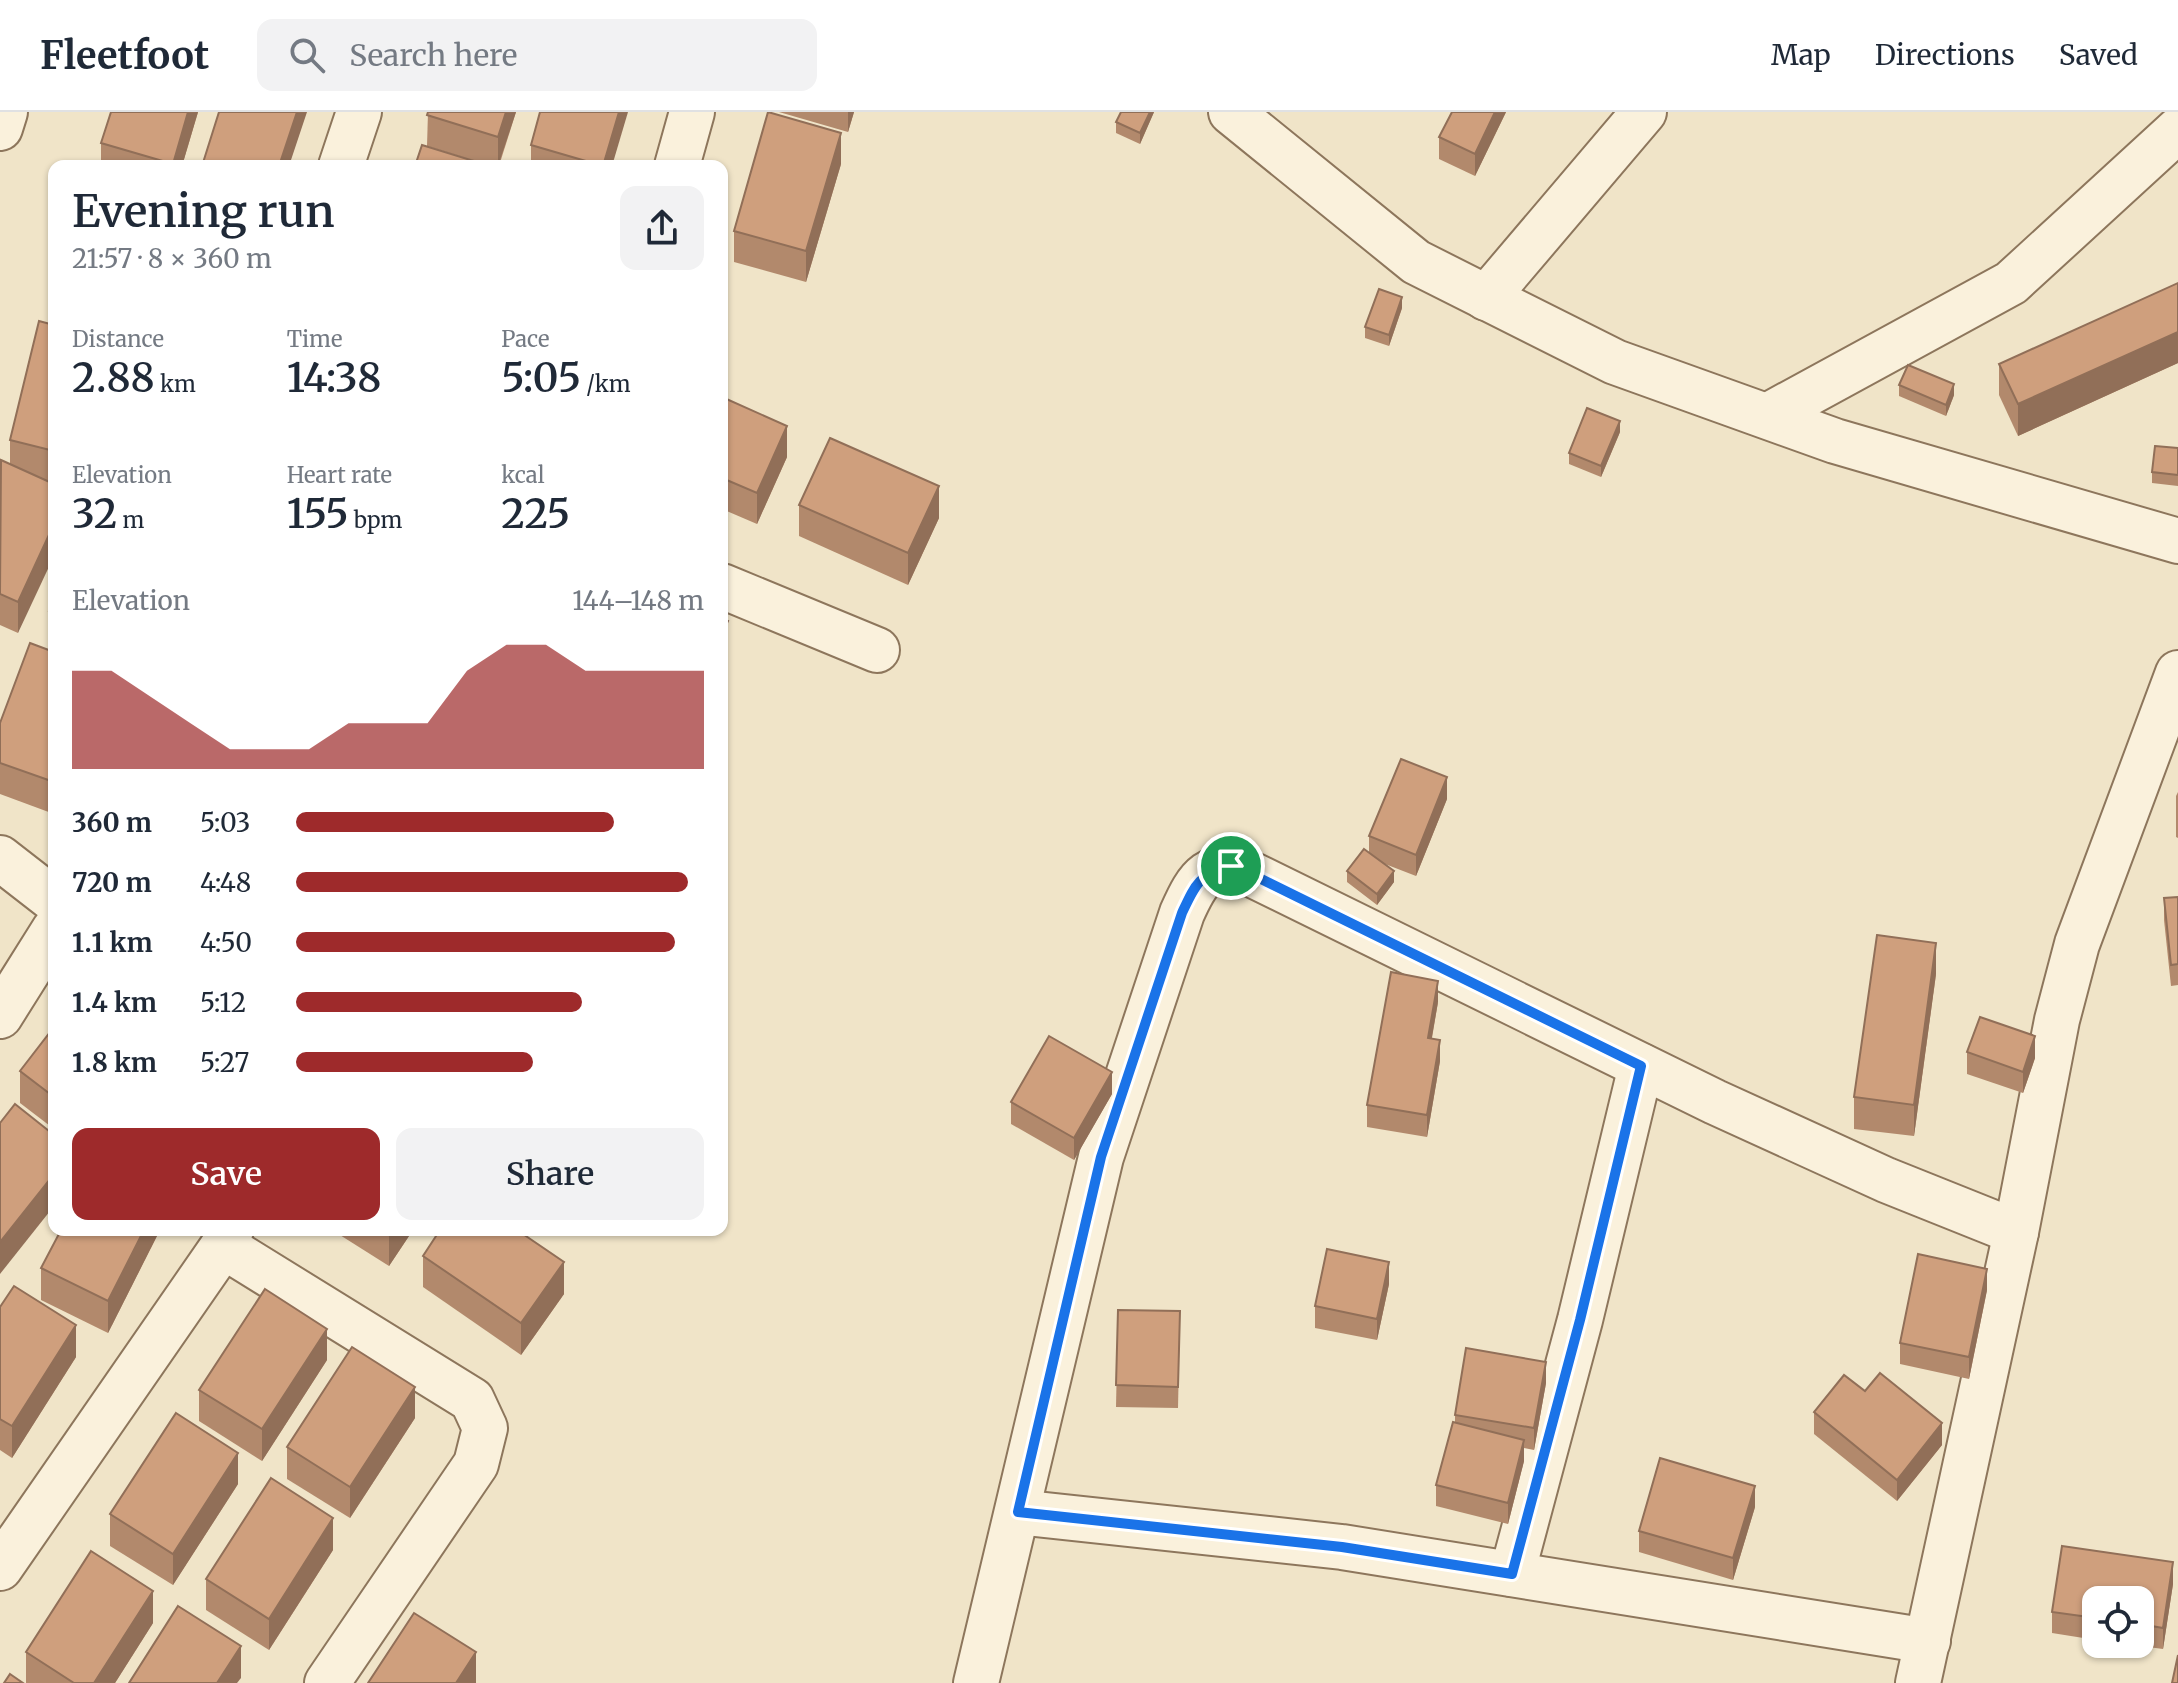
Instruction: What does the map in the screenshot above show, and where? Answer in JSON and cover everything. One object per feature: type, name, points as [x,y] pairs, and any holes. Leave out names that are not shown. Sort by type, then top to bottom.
[{"type":"street","points":[[0,128],[5,112]]},
{"type":"street","points":[[343,160],[359,112]]},
{"type":"street","points":[[679,160],[692,112]]},
{"type":"street","points":[[1231,112],[1416,262],[1615,362],[1835,441],[2178,541]]},
{"type":"street","points":[[1486,298],[1644,112]]},
{"type":"street","points":[[1767,416],[2011,283],[2178,130]]},
{"type":"street","points":[[728,588],[877,650]]},
{"type":"street","points":[[1918,1683],[2016,1232],[2057,1020],[2077,944],[2178,673]]},
{"type":"street","points":[[0,858],[48,895]]},
{"type":"street","points":[[976,1683],[1101,1157],[1182,913],[1193,889],[1208,872],[1231,866],[1251,874],[1641,1066],[1886,1180],[2016,1232]]},
{"type":"street","points":[[0,1016],[48,940]]},
{"type":"street","points":[[1512,1574],[1580,1320],[1641,1066]]},
{"type":"street","points":[[0,1568],[227,1238],[472,1400],[485,1428],[476,1464],[327,1683]]},
{"type":"street","points":[[1018,1512],[1342,1547],[1928,1641]]},
{"type":"building","points":[[111,112],[188,112],[174,160],[159,160],[101,143]]},
{"type":"building","points":[[219,112],[297,112],[281,160],[204,160]]},
{"type":"building","points":[[428,112],[506,112],[498,137],[427,115]]},
{"type":"building","points":[[540,112],[619,112],[605,160],[582,160],[531,145]]},
{"type":"building","points":[[768,112],[841,133],[806,251],[734,231]]},
{"type":"building","points":[[1121,112],[1150,112],[1140,133],[1116,122]]},
{"type":"building","points":[[1452,112],[1495,112],[1475,154],[1439,137]]},
{"type":"building","points":[[422,145],[471,160],[417,160]]},
{"type":"building","points":[[2178,283],[2178,332],[2018,404],[1999,364]]},
{"type":"building","points":[[1379,289],[1402,297],[1389,335],[1365,327]]},
{"type":"building","points":[[39,321],[48,323],[48,450],[10,440]]},
{"type":"building","points":[[1908,365],[1954,384],[1946,405],[1899,385]]},
{"type":"building","points":[[728,400],[787,426],[757,493],[728,481]]},
{"type":"building","points":[[1587,408],[1620,421],[1601,466],[1569,453]]},
{"type":"building","points":[[830,438],[939,486],[908,553],[799,505]]},
{"type":"building","points":[[2155,446],[2178,448],[2178,475],[2152,472]]},
{"type":"building","points":[[1,460],[48,481],[48,537],[18,602],[0,594]]},
{"type":"building","points":[[30,643],[48,650],[48,780],[0,763],[0,723]]},
{"type":"building","points":[[1401,759],[1447,777],[1416,855],[1369,836]]},
{"type":"building","points":[[1364,849],[1394,871],[1377,894],[1347,871]]},
{"type":"building","points":[[2178,897],[2178,964],[2171,965],[2164,898]]},
{"type":"building","points":[[1877,935],[1936,943],[1914,1105],[1854,1097]]},
{"type":"building","points":[[1391,972],[1438,981],[1428,1038],[1440,1040],[1427,1115],[1367,1105]]},
{"type":"building","points":[[1980,1017],[2035,1036],[2023,1072],[1967,1052]]},
{"type":"building","points":[[48,1035],[48,1092],[20,1071]]},
{"type":"building","points":[[1049,1036],[1112,1072],[1074,1138],[1011,1102]]},
{"type":"building","points":[[15,1104],[48,1130],[48,1182],[0,1242],[0,1123]]},
{"type":"building","points":[[58,1236],[141,1236],[108,1301],[41,1268]]},
{"type":"building","points":[[436,1236],[526,1236],[564,1262],[521,1323],[423,1256]]},
{"type":"building","points":[[1327,1249],[1389,1262],[1377,1319],[1315,1306]]},
{"type":"building","points":[[1918,1254],[1987,1269],[1969,1357],[1900,1343]]},
{"type":"building","points":[[14,1286],[76,1325],[12,1426],[0,1419],[0,1307]]},
{"type":"building","points":[[265,1289],[327,1329],[262,1429],[199,1390]]},
{"type":"building","points":[[1118,1310],[1180,1311],[1178,1387],[1116,1385]]},
{"type":"building","points":[[352,1347],[415,1387],[350,1487],[287,1447]]},
{"type":"building","points":[[1466,1348],[1546,1362],[1534,1428],[1455,1415]]},
{"type":"building","points":[[1880,1373],[1942,1423],[1897,1480],[1814,1412],[1844,1375],[1865,1391]]},
{"type":"building","points":[[176,1413],[238,1453],[173,1554],[110,1514]]},
{"type":"building","points":[[1453,1422],[1524,1440],[1508,1503],[1436,1485]]},
{"type":"building","points":[[1660,1458],[1755,1486],[1733,1558],[1639,1531]]},
{"type":"building","points":[[271,1478],[333,1518],[269,1619],[206,1579]]},
{"type":"building","points":[[2062,1546],[2173,1562],[2163,1628],[2154,1626],[2154,1586],[2082,1586],[2082,1616],[2052,1612]]},
{"type":"building","points":[[91,1551],[153,1591],[94,1683],[74,1683],[26,1652]]},
{"type":"building","points":[[178,1606],[241,1646],[217,1683],[129,1683]]},
{"type":"building","points":[[414,1613],[476,1652],[456,1683],[368,1683]]},
{"type":"building","points":[[2178,1655],[2178,1683],[2172,1683]]},
{"type":"building","points":[[10,1674],[23,1683],[4,1683]]},
{"type":"route","points":[[1231,866],[1641,1066],[1580,1320],[1512,1574],[1342,1547],[1018,1512],[1101,1157],[1182,913],[1193,889],[1208,872],[1231,866]]}]
